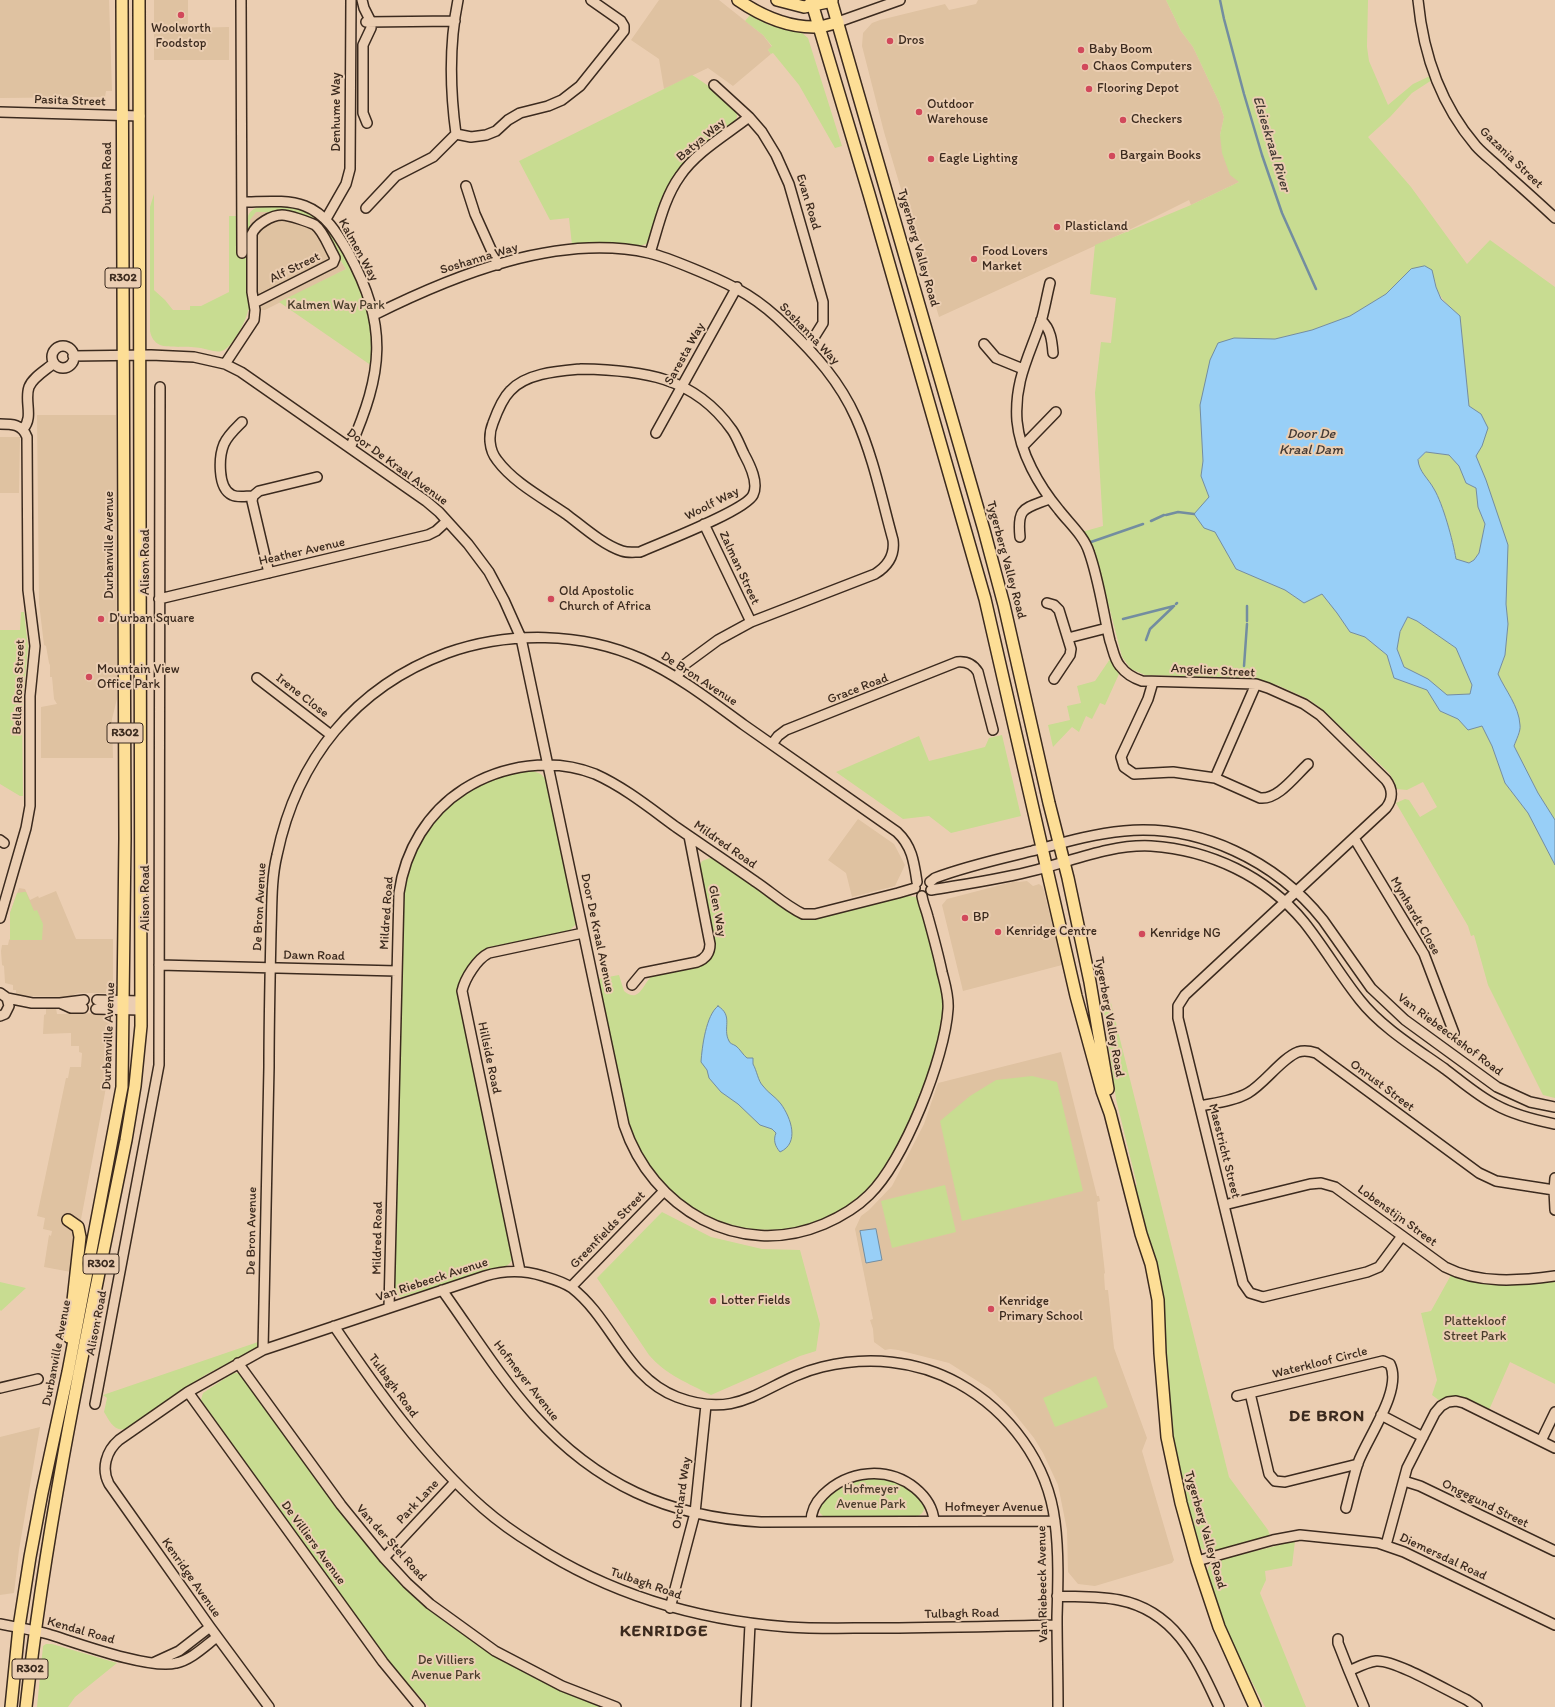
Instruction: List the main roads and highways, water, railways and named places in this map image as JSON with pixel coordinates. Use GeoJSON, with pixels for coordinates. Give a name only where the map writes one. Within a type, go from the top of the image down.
{"type":"FeatureCollection","features":[{"type":"Feature","properties":{"kind":"main road","name":"Durban Road"},"geometry":{"type":"LineString","coordinates":[[122,0],[121,115],[123,356]]}},
{"type":"Feature","properties":{"kind":"main road","name":"Durbanville Avenue"},"geometry":{"type":"LineString","coordinates":[[26,1707],[34,1631],[62,1466],[134,1094],[138,1058],[141,1006],[139,0]]}},
{"type":"Feature","properties":{"kind":"main road"},"geometry":{"type":"LineString","coordinates":[[738,0],[749,8],[782,22],[818,27],[838,22]]}},
{"type":"Feature","properties":{"kind":"main road"},"geometry":{"type":"LineString","coordinates":[[777,0],[797,6],[833,0]]}},
{"type":"Feature","properties":{"kind":"main road","name":"Tygerberg Valley Road"},"geometry":{"type":"LineString","coordinates":[[833,0],[1004,605],[1060,844],[1090,982],[1109,1090],[1110,1113]]}},
{"type":"Feature","properties":{"kind":"main road","name":"Tygerberg Valley Road"},"geometry":{"type":"LineString","coordinates":[[811,3],[869,194],[986,599],[1076,996],[1110,1113],[1141,1234],[1155,1332],[1160,1353],[1171,1456],[1197,1561],[1219,1627],[1253,1706]]}},
{"type":"Feature","properties":{"kind":"main road","name":"Durbanville Avenue"},"geometry":{"type":"LineString","coordinates":[[11,1707],[19,1627],[42,1493],[68,1372],[122,1087],[124,1005],[123,356]]}},
{"type":"Feature","properties":{"kind":"main road"},"geometry":{"type":"LineString","coordinates":[[68,1220],[78,1227],[80,1237],[68,1342],[68,1372]]}},
{"type":"Feature","properties":{"kind":"water","name":"Door De Kraal Dam"},"geometry":{"type":"Polygon","coordinates":[[[1425,266],[1432,270],[1436,287],[1441,299],[1460,316],[1469,406],[1481,414],[1488,428],[1482,446],[1476,456],[1486,480],[1508,545],[1506,604],[1508,624],[1505,655],[1498,674],[1517,711],[1519,718],[1520,730],[1514,746],[1538,793],[1555,820],[1555,865],[1528,813],[1505,783],[1492,746],[1482,726],[1468,730],[1458,719],[1440,711],[1427,690],[1394,678],[1387,655],[1365,637],[1350,632],[1322,594],[1304,603],[1285,590],[1236,569],[1215,532],[1204,528],[1194,514],[1209,497],[1201,476],[1203,461],[1200,405],[1210,360],[1218,343],[1234,338],[1275,339],[1312,330],[1350,316],[1386,294],[1411,269],[1425,266]],[[1426,452],[1418,460],[1420,468],[1434,489],[1441,504],[1456,559],[1469,563],[1474,560],[1479,553],[1485,524],[1478,507],[1476,488],[1466,483],[1459,466],[1449,455],[1426,452]],[[1408,617],[1400,632],[1397,649],[1404,667],[1428,679],[1447,695],[1470,694],[1472,685],[1456,648],[1417,621],[1408,617]]]}},
{"type":"Feature","properties":{"kind":"water"},"geometry":{"type":"Polygon","coordinates":[[[718,1006],[723,1010],[727,1018],[727,1036],[729,1042],[735,1045],[747,1058],[753,1058],[753,1064],[761,1084],[779,1102],[788,1116],[792,1130],[792,1137],[786,1148],[780,1152],[775,1143],[776,1133],[772,1129],[760,1125],[738,1104],[721,1092],[709,1078],[707,1070],[701,1062],[704,1040],[710,1016],[718,1006]]]}},
{"type":"Feature","properties":{"kind":"water"},"geometry":{"type":"Polygon","coordinates":[[[876,1229],[882,1260],[866,1263],[860,1231],[876,1229]]]}},
{"type":"Feature","properties":{"kind":"waterway","name":"Elsieskraal River"},"geometry":{"type":"LineString","coordinates":[[1220,0],[1244,94],[1262,155],[1282,213],[1316,289]]}},
{"type":"Feature","properties":{"kind":"waterway"},"geometry":{"type":"LineString","coordinates":[[1166,515],[1178,512],[1194,514]]}},
{"type":"Feature","properties":{"kind":"waterway"},"geometry":{"type":"LineString","coordinates":[[1151,521],[1164,515]]}},
{"type":"Feature","properties":{"kind":"waterway"},"geometry":{"type":"LineString","coordinates":[[1091,542],[1143,524]]}},
{"type":"Feature","properties":{"kind":"waterway"},"geometry":{"type":"LineString","coordinates":[[1123,619],[1174,606]]}},
{"type":"Feature","properties":{"kind":"waterway"},"geometry":{"type":"LineString","coordinates":[[1247,606],[1247,621]]}},
{"type":"Feature","properties":{"kind":"waterway"},"geometry":{"type":"LineString","coordinates":[[1146,640],[1150,629],[1173,607]]}},
{"type":"Feature","properties":{"kind":"waterway"},"geometry":{"type":"LineString","coordinates":[[1244,666],[1247,624]]}},
{"type":"Feature","properties":{"kind":"place","name":"Woolworth Foodstop"},"geometry":{"type":"Point","coordinates":[181,15]}},
{"type":"Feature","properties":{"kind":"place","name":"Dros"},"geometry":{"type":"Point","coordinates":[890,41]}},
{"type":"Feature","properties":{"kind":"place","name":"Baby Boom"},"geometry":{"type":"Point","coordinates":[1081,50]}},
{"type":"Feature","properties":{"kind":"place","name":"Chaos Computers"},"geometry":{"type":"Point","coordinates":[1085,67]}},
{"type":"Feature","properties":{"kind":"place","name":"Flooring Depot"},"geometry":{"type":"Point","coordinates":[1089,89]}},
{"type":"Feature","properties":{"kind":"place","name":"Outdoor Warehouse"},"geometry":{"type":"Point","coordinates":[919,112]}},
{"type":"Feature","properties":{"kind":"place","name":"Checkers"},"geometry":{"type":"Point","coordinates":[1123,120]}},
{"type":"Feature","properties":{"kind":"place","name":"Bargain Books"},"geometry":{"type":"Point","coordinates":[1112,156]}},
{"type":"Feature","properties":{"kind":"place","name":"Eagle Lighting"},"geometry":{"type":"Point","coordinates":[931,159]}},
{"type":"Feature","properties":{"kind":"place","name":"Plasticland"},"geometry":{"type":"Point","coordinates":[1057,227]}},
{"type":"Feature","properties":{"kind":"place","name":"Food Lovers Market"},"geometry":{"type":"Point","coordinates":[974,259]}},
{"type":"Feature","properties":{"kind":"place","name":"Old Apostolic Church of Africa"},"geometry":{"type":"Point","coordinates":[551,599]}},
{"type":"Feature","properties":{"kind":"place","name":"D'urban Square"},"geometry":{"type":"Point","coordinates":[101,619]}},
{"type":"Feature","properties":{"kind":"place","name":"Mountain View Office Park"},"geometry":{"type":"Point","coordinates":[89,677]}},
{"type":"Feature","properties":{"kind":"place","name":"BP"},"geometry":{"type":"Point","coordinates":[965,918]}},
{"type":"Feature","properties":{"kind":"place","name":"Kenridge Centre"},"geometry":{"type":"Point","coordinates":[998,932]}},
{"type":"Feature","properties":{"kind":"place","name":"Kenridge NG"},"geometry":{"type":"Point","coordinates":[1142,934]}},
{"type":"Feature","properties":{"kind":"place","name":"Lotter Fields"},"geometry":{"type":"Point","coordinates":[713,1301]}},
{"type":"Feature","properties":{"kind":"place","name":"Kenridge Primary School"},"geometry":{"type":"Point","coordinates":[991,1309]}},
{"type":"Feature","properties":{"kind":"district","name":"DE BRON"},"geometry":{"type":"Point","coordinates":[1327,1417]}},
{"type":"Feature","properties":{"kind":"district","name":"KENRIDGE"},"geometry":{"type":"Point","coordinates":[664,1632]}},
{"type":"Feature","properties":{"kind":"park label","name":"Kalmen Way Park"},"geometry":{"type":"Point","coordinates":[336,306]}},
{"type":"Feature","properties":{"kind":"park label","name":"Plattekloof Street Park"},"geometry":{"type":"Point","coordinates":[1475,1330]}},
{"type":"Feature","properties":{"kind":"park label","name":"Hofmeyer Avenue Park"},"geometry":{"type":"Point","coordinates":[871,1498]}},
{"type":"Feature","properties":{"kind":"park label","name":"De Villiers Avenue Park"},"geometry":{"type":"Point","coordinates":[446,1668]}}]}
